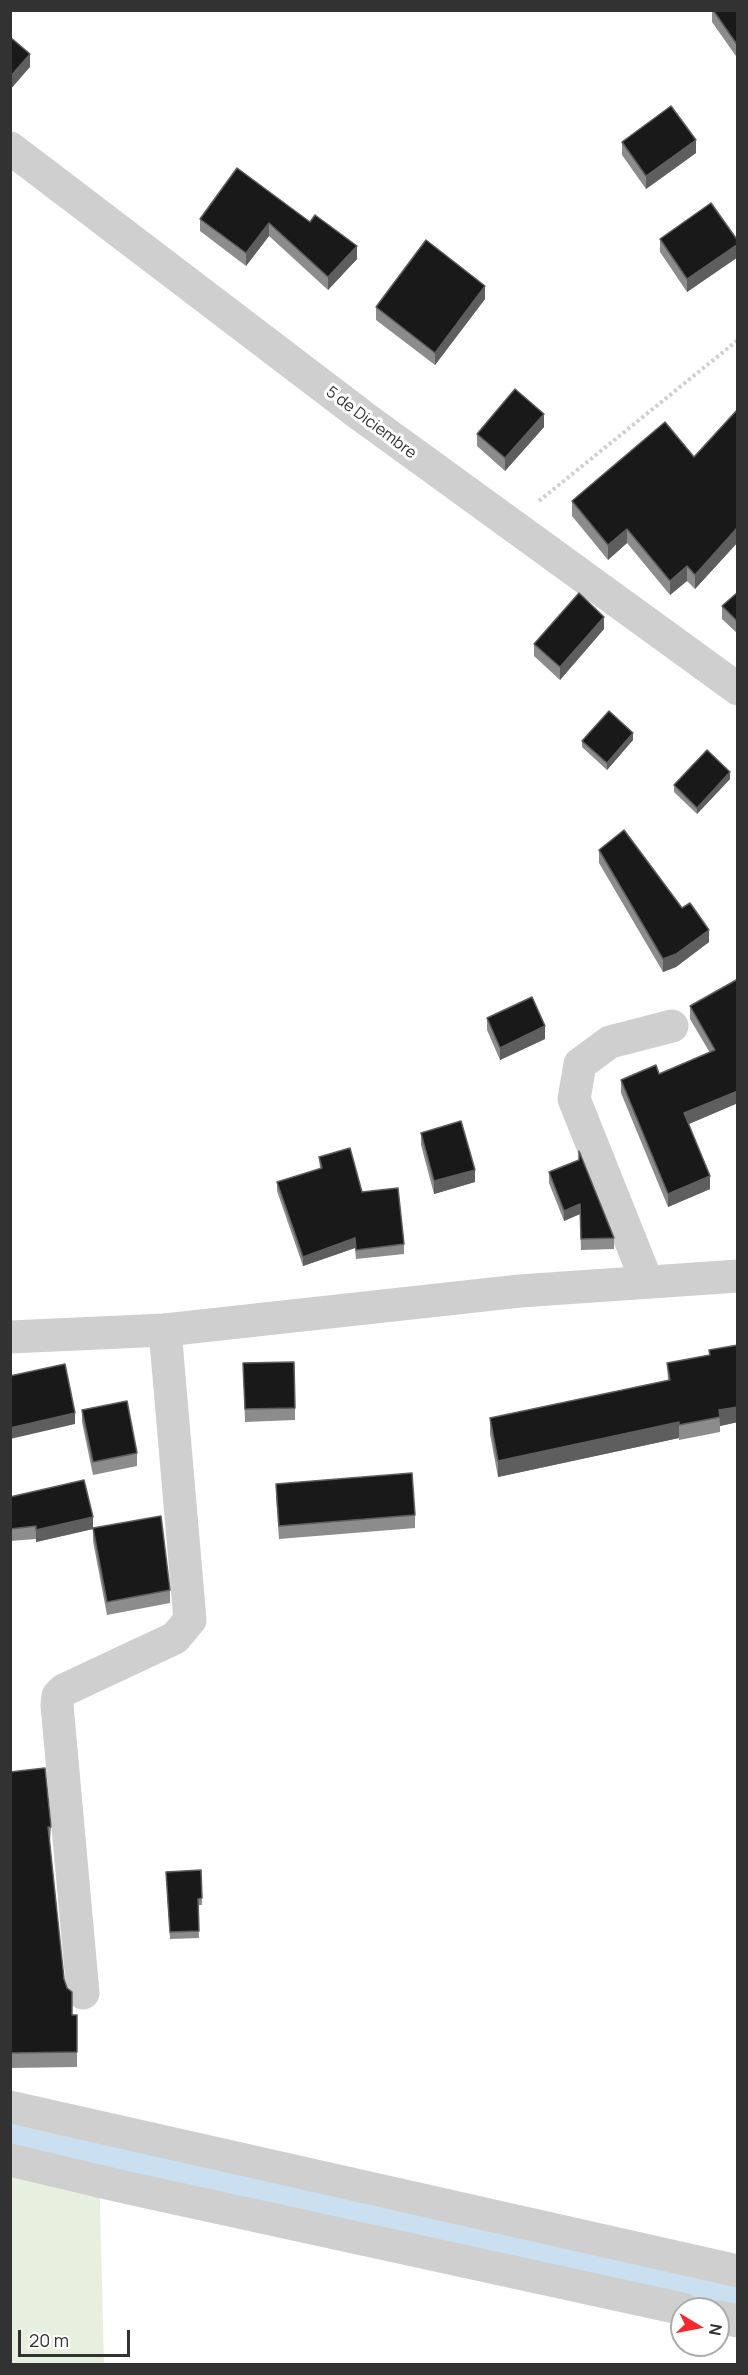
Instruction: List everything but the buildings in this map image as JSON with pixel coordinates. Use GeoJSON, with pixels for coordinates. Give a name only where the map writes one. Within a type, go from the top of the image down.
{"type":"FeatureCollection","features":[{"type":"Feature","properties":{"kind":"street","name":"5 de Diciembre"},"geometry":{"type":"LineString","coordinates":[[10,148],[362,416],[738,689]]}},
{"type":"Feature","properties":{"kind":"street"},"geometry":{"type":"LineString","coordinates":[[647,1282],[574,1099],[580,1064],[610,1042],[672,1026]]}},
{"type":"Feature","properties":{"kind":"street"},"geometry":{"type":"LineString","coordinates":[[10,1337],[165,1330],[520,1291],[738,1276]]}},
{"type":"Feature","properties":{"kind":"street"},"geometry":{"type":"LineString","coordinates":[[83,1994],[58,1696],[64,1690],[175,1638],[190,1620],[165,1330]]}},
{"type":"Feature","properties":{"kind":"street"},"geometry":{"type":"LineString","coordinates":[[10,2107],[738,2271]]}},
{"type":"Feature","properties":{"kind":"street"},"geometry":{"type":"LineString","coordinates":[[10,2160],[670,2306]]}},
{"type":"Feature","properties":{"kind":"path"},"geometry":{"type":"LineString","coordinates":[[510,524],[738,340]]}},
{"type":"Feature","properties":{"kind":"green space"},"geometry":{"type":"Polygon","coordinates":[[[10,2108],[98,2126],[104,2364],[11,2364],[10,2108]]]}},
{"type":"Feature","properties":{"kind":"waterway"},"geometry":{"type":"LineString","coordinates":[[10,2144],[738,2300]]}}]}
